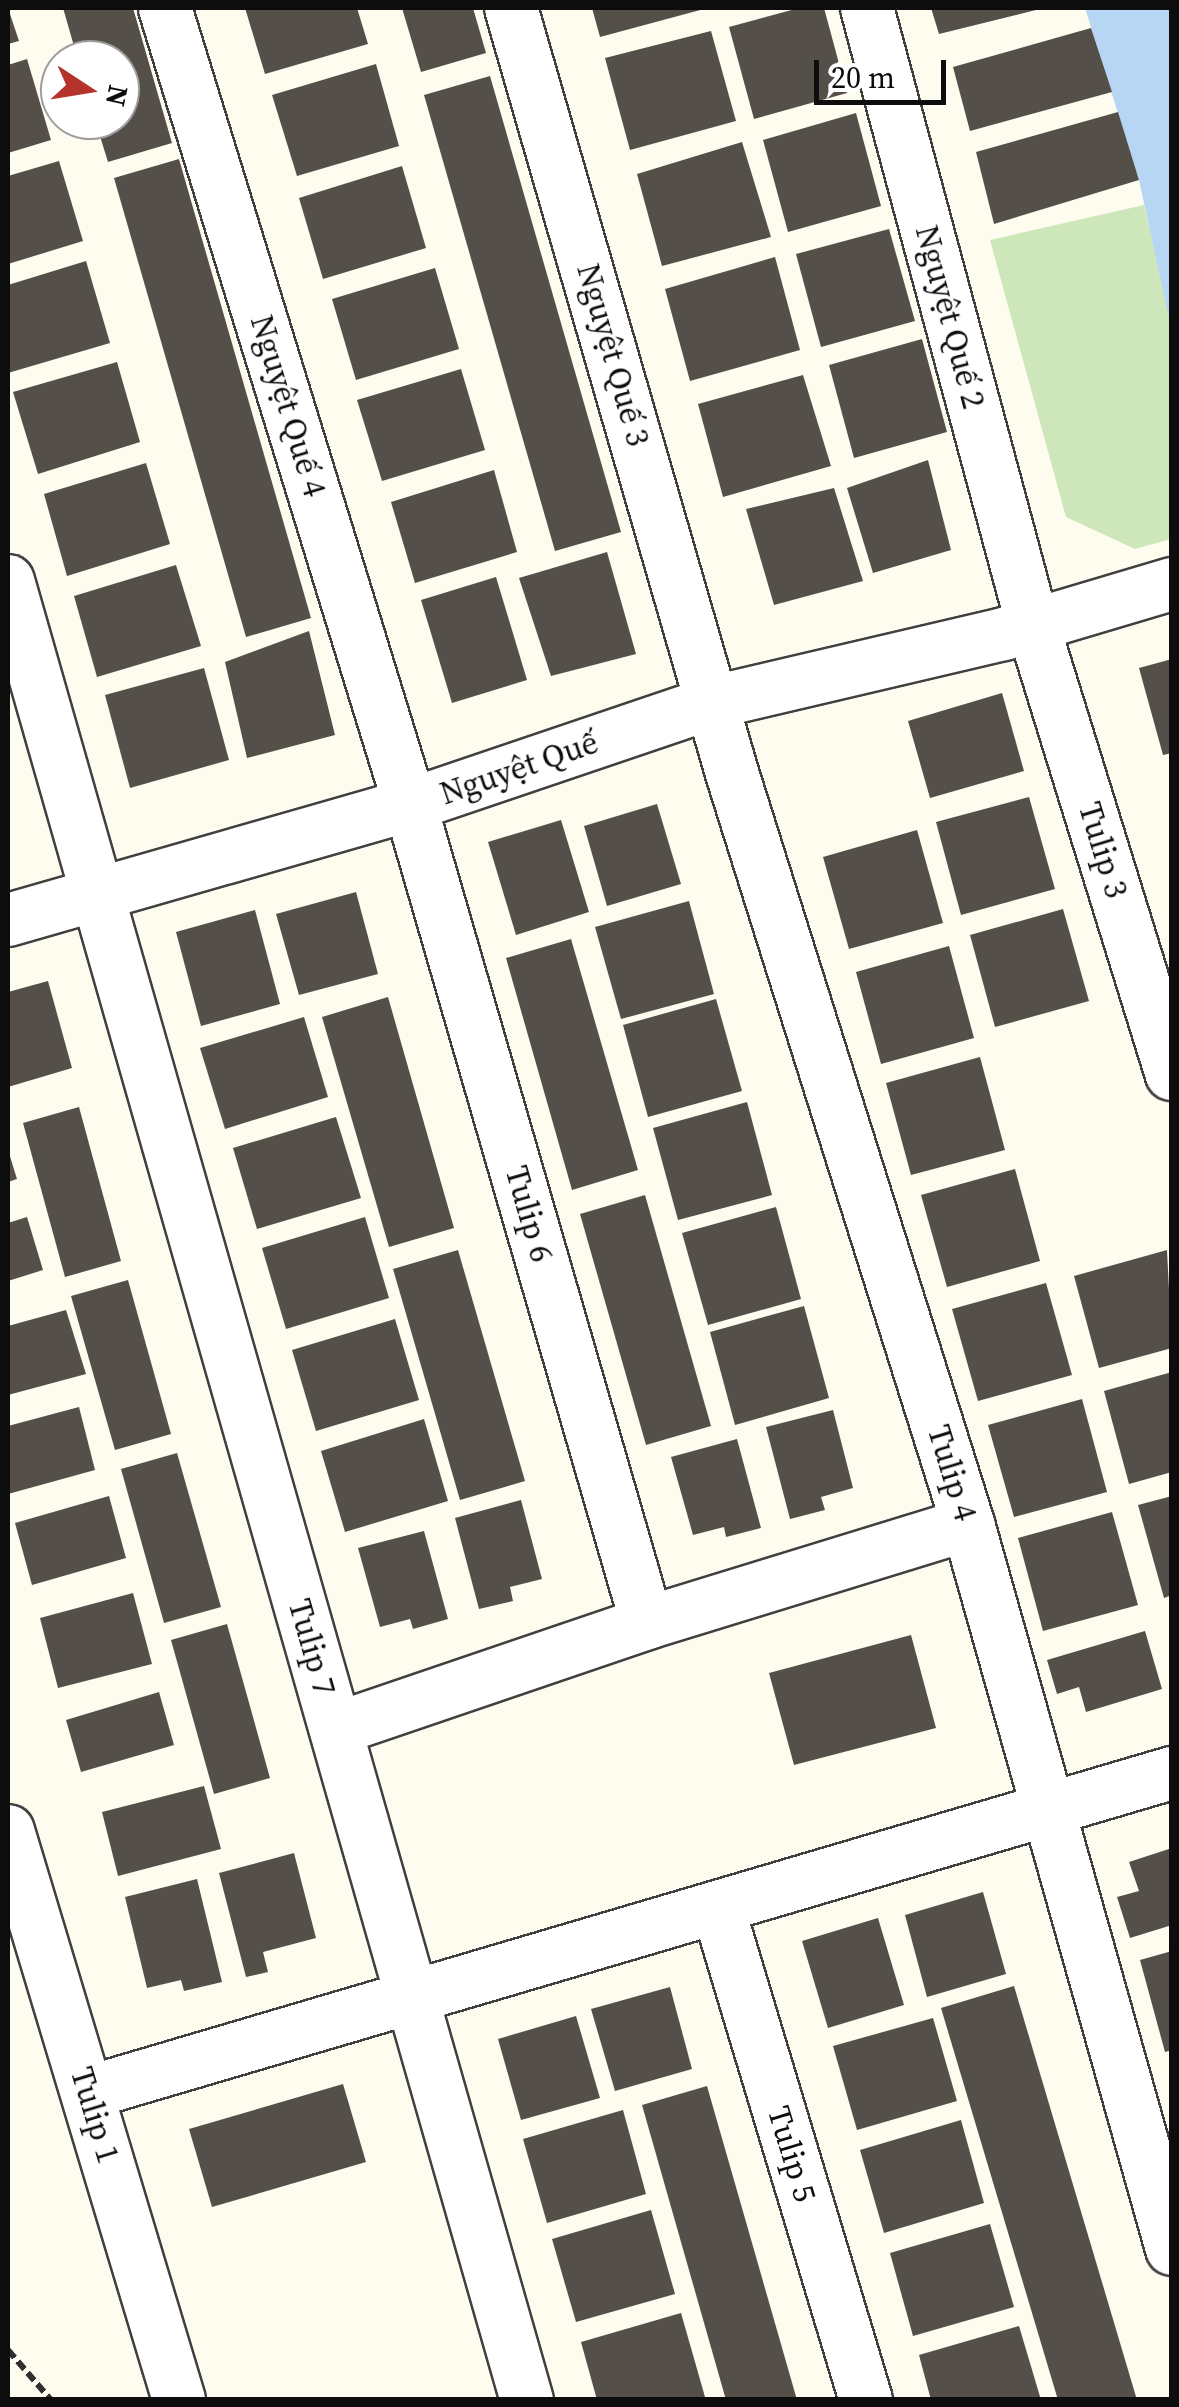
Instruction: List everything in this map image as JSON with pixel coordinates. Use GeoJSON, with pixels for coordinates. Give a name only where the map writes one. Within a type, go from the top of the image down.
{"type":"FeatureCollection","features":[{"type":"Feature","properties":{"kind":"street","name":"Nguyệt Quế 4"},"geometry":{"type":"LineString","coordinates":[[165,8],[410,805]]}},
{"type":"Feature","properties":{"kind":"street","name":"Nguyệt Quế 3"},"geometry":{"type":"LineString","coordinates":[[510,8],[714,702]]}},
{"type":"Feature","properties":{"kind":"street","name":"Nguyệt Quế 2"},"geometry":{"type":"LineString","coordinates":[[867,8],[1033,626]]}},
{"type":"Feature","properties":{"kind":"street","name":"Tulip 7"},"geometry":{"type":"LineString","coordinates":[[8,580],[527,2400]]}},
{"type":"Feature","properties":{"kind":"street","name":"Nguyệt Quế"},"geometry":{"type":"LineString","coordinates":[[8,920],[410,805],[714,702],[1033,626],[1172,584]]}},
{"type":"Feature","properties":{"kind":"street","name":"Tulip 3"},"geometry":{"type":"LineString","coordinates":[[1033,626],[1172,1074]]}},
{"type":"Feature","properties":{"kind":"street","name":"Tulip 4"},"geometry":{"type":"LineString","coordinates":[[714,702],[968,1524],[1172,2250]]}},
{"type":"Feature","properties":{"kind":"street","name":"Tulip 6"},"geometry":{"type":"LineString","coordinates":[[410,805],[647,1623]]}},
{"type":"Feature","properties":{"kind":"street"},"geometry":{"type":"LineString","coordinates":[[336,1729],[647,1623],[968,1524]]}},
{"type":"Feature","properties":{"kind":"street"},"geometry":{"type":"LineString","coordinates":[[90,2092],[1172,1773]]}},
{"type":"Feature","properties":{"kind":"street","name":"Tulip 1"},"geometry":{"type":"LineString","coordinates":[[8,1831],[90,2092],[179,2400]]}},
{"type":"Feature","properties":{"kind":"street","name":"Tulip 5"},"geometry":{"type":"LineString","coordinates":[[718,1908],[866,2400]]}},
{"type":"Feature","properties":{"kind":"path"},"geometry":{"type":"LineString","coordinates":[[8,2350],[50,2400]]}},
{"type":"Feature","properties":{"kind":"green space"},"geometry":{"type":"Polygon","coordinates":[[[1144,205],[1171,322],[1171,539],[1135,549],[1066,517],[990,240],[1144,205]]]}},
{"type":"Feature","properties":{"kind":"water"},"geometry":{"type":"Polygon","coordinates":[[[1085,8],[1171,8],[1171,328],[1139,180],[1085,8]]]}},
{"type":"Feature","properties":{"kind":"building"},"geometry":{"type":"Polygon","coordinates":[[[8,8],[19,41],[8,44],[8,8]]]}},
{"type":"Feature","properties":{"kind":"building"},"geometry":{"type":"Polygon","coordinates":[[[63,8],[133,8],[172,143],[108,162],[101,140],[140,140],[140,40],[72,40],[63,8]]]}},
{"type":"Feature","properties":{"kind":"building"},"geometry":{"type":"Polygon","coordinates":[[[245,8],[357,8],[368,44],[265,74],[245,8]]]}},
{"type":"Feature","properties":{"kind":"building"},"geometry":{"type":"Polygon","coordinates":[[[402,8],[473,8],[486,53],[421,72],[402,8]]]}},
{"type":"Feature","properties":{"kind":"building"},"geometry":{"type":"Polygon","coordinates":[[[592,8],[704,8],[704,9],[600,37],[592,8]]]}},
{"type":"Feature","properties":{"kind":"building"},"geometry":{"type":"Polygon","coordinates":[[[799,8],[824,8],[847,93],[754,119],[729,27],[799,8]]]}},
{"type":"Feature","properties":{"kind":"building"},"geometry":{"type":"Polygon","coordinates":[[[931,8],[1040,8],[1040,9],[939,34],[931,8]]]}},
{"type":"Feature","properties":{"kind":"building"},"geometry":{"type":"Polygon","coordinates":[[[1091,28],[1112,92],[970,131],[953,67],[1091,28]]]}},
{"type":"Feature","properties":{"kind":"building"},"geometry":{"type":"Polygon","coordinates":[[[711,31],[736,121],[630,150],[605,58],[711,31]]]}},
{"type":"Feature","properties":{"kind":"building"},"geometry":{"type":"Polygon","coordinates":[[[27,59],[40,103],[40,140],[51,140],[8,153],[8,65],[27,59]]]}},
{"type":"Feature","properties":{"kind":"building"},"geometry":{"type":"Polygon","coordinates":[[[376,64],[399,146],[297,176],[272,95],[376,64]]]}},
{"type":"Feature","properties":{"kind":"building"},"geometry":{"type":"Polygon","coordinates":[[[490,76],[621,532],[555,551],[424,95],[490,76]]]}},
{"type":"Feature","properties":{"kind":"building"},"geometry":{"type":"Polygon","coordinates":[[[1118,112],[1139,180],[994,224],[976,152],[1118,112]]]}},
{"type":"Feature","properties":{"kind":"building"},"geometry":{"type":"Polygon","coordinates":[[[856,113],[881,206],[788,232],[763,140],[856,113]]]}},
{"type":"Feature","properties":{"kind":"building"},"geometry":{"type":"Polygon","coordinates":[[[742,142],[771,237],[662,266],[637,174],[742,142]]]}},
{"type":"Feature","properties":{"kind":"building"},"geometry":{"type":"Polygon","coordinates":[[[179,159],[311,618],[246,637],[114,178],[179,159]]]}},
{"type":"Feature","properties":{"kind":"building"},"geometry":{"type":"Polygon","coordinates":[[[59,161],[83,241],[8,264],[8,176],[59,161]]]}},
{"type":"Feature","properties":{"kind":"building"},"geometry":{"type":"Polygon","coordinates":[[[402,166],[426,248],[323,279],[299,198],[402,166]]]}},
{"type":"Feature","properties":{"kind":"building"},"geometry":{"type":"Polygon","coordinates":[[[889,229],[915,321],[821,347],[796,254],[889,229]]]}},
{"type":"Feature","properties":{"kind":"building"},"geometry":{"type":"Polygon","coordinates":[[[775,257],[800,350],[690,381],[665,289],[775,257]]]}},
{"type":"Feature","properties":{"kind":"building"},"geometry":{"type":"Polygon","coordinates":[[[86,261],[110,343],[8,373],[8,285],[86,261]]]}},
{"type":"Feature","properties":{"kind":"building"},"geometry":{"type":"Polygon","coordinates":[[[435,268],[459,349],[356,380],[332,299],[435,268]]]}},
{"type":"Feature","properties":{"kind":"building"},"geometry":{"type":"Polygon","coordinates":[[[922,339],[947,432],[854,458],[829,365],[922,339]]]}},
{"type":"Feature","properties":{"kind":"building"},"geometry":{"type":"Polygon","coordinates":[[[117,362],[140,442],[38,474],[13,392],[117,362]]]}},
{"type":"Feature","properties":{"kind":"building"},"geometry":{"type":"Polygon","coordinates":[[[461,369],[485,450],[382,481],[357,400],[461,369]]]}},
{"type":"Feature","properties":{"kind":"building"},"geometry":{"type":"Polygon","coordinates":[[[803,375],[831,466],[723,497],[698,404],[803,375]]]}},
{"type":"Feature","properties":{"kind":"building"},"geometry":{"type":"Polygon","coordinates":[[[928,460],[951,550],[873,573],[847,488],[928,460]]]}},
{"type":"Feature","properties":{"kind":"building"},"geometry":{"type":"Polygon","coordinates":[[[146,463],[170,544],[67,576],[44,494],[146,463]]]}},
{"type":"Feature","properties":{"kind":"building"},"geometry":{"type":"Polygon","coordinates":[[[494,470],[517,552],[415,583],[391,502],[494,470]]]}},
{"type":"Feature","properties":{"kind":"building"},"geometry":{"type":"Polygon","coordinates":[[[834,488],[863,581],[774,605],[746,509],[834,488]]]}},
{"type":"Feature","properties":{"kind":"building"},"geometry":{"type":"Polygon","coordinates":[[[607,552],[636,654],[551,676],[519,578],[607,552]]]}},
{"type":"Feature","properties":{"kind":"building"},"geometry":{"type":"Polygon","coordinates":[[[176,565],[201,646],[97,677],[74,596],[176,565]]]}},
{"type":"Feature","properties":{"kind":"building"},"geometry":{"type":"Polygon","coordinates":[[[496,577],[527,680],[452,703],[421,600],[496,577]]]}},
{"type":"Feature","properties":{"kind":"building"},"geometry":{"type":"Polygon","coordinates":[[[309,631],[335,735],[247,758],[225,662],[309,631]]]}},
{"type":"Feature","properties":{"kind":"building"},"geometry":{"type":"Polygon","coordinates":[[[1172,659],[1172,753],[1163,755],[1139,668],[1172,659]]]}},
{"type":"Feature","properties":{"kind":"building"},"geometry":{"type":"Polygon","coordinates":[[[204,668],[229,760],[130,788],[105,695],[204,668]]]}},
{"type":"Feature","properties":{"kind":"building"},"geometry":{"type":"Polygon","coordinates":[[[1002,693],[1024,771],[930,798],[908,721],[1002,693]]]}},
{"type":"Feature","properties":{"kind":"building"},"geometry":{"type":"Polygon","coordinates":[[[1029,797],[1055,889],[961,915],[936,822],[1029,797]]]}},
{"type":"Feature","properties":{"kind":"building"},"geometry":{"type":"Polygon","coordinates":[[[657,804],[681,884],[607,906],[584,826],[657,804]]]}},
{"type":"Feature","properties":{"kind":"building"},"geometry":{"type":"Polygon","coordinates":[[[561,820],[589,912],[516,935],[488,842],[561,820]]]}},
{"type":"Feature","properties":{"kind":"building"},"geometry":{"type":"Polygon","coordinates":[[[917,830],[943,923],[849,949],[823,857],[917,830]]]}},
{"type":"Feature","properties":{"kind":"building"},"geometry":{"type":"Polygon","coordinates":[[[356,892],[378,974],[299,995],[276,914],[356,892]]]}},
{"type":"Feature","properties":{"kind":"building"},"geometry":{"type":"Polygon","coordinates":[[[689,901],[714,994],[621,1019],[595,927],[689,901]]]}},
{"type":"Feature","properties":{"kind":"building"},"geometry":{"type":"Polygon","coordinates":[[[1063,909],[1089,1001],[995,1027],[970,935],[1063,909]]]}},
{"type":"Feature","properties":{"kind":"building"},"geometry":{"type":"Polygon","coordinates":[[[255,910],[280,1004],[201,1026],[176,932],[255,910]]]}},
{"type":"Feature","properties":{"kind":"building"},"geometry":{"type":"Polygon","coordinates":[[[571,939],[638,1170],[572,1190],[506,958],[571,939]]]}},
{"type":"Feature","properties":{"kind":"building"},"geometry":{"type":"Polygon","coordinates":[[[949,946],[974,1038],[881,1064],[856,972],[949,946]]]}},
{"type":"Feature","properties":{"kind":"building"},"geometry":{"type":"Polygon","coordinates":[[[48,981],[72,1068],[8,1087],[8,992],[48,981]]]}},
{"type":"Feature","properties":{"kind":"building"},"geometry":{"type":"Polygon","coordinates":[[[388,997],[454,1228],[389,1247],[322,1017],[388,997]]]}},
{"type":"Feature","properties":{"kind":"building"},"geometry":{"type":"Polygon","coordinates":[[[716,999],[742,1091],[648,1117],[623,1025],[716,999]]]}},
{"type":"Feature","properties":{"kind":"building"},"geometry":{"type":"Polygon","coordinates":[[[304,1017],[328,1097],[225,1129],[200,1048],[304,1017]]]}},
{"type":"Feature","properties":{"kind":"building"},"geometry":{"type":"Polygon","coordinates":[[[980,1057],[1005,1150],[911,1175],[886,1083],[980,1057]]]}},
{"type":"Feature","properties":{"kind":"building"},"geometry":{"type":"Polygon","coordinates":[[[747,1102],[772,1195],[678,1220],[653,1128],[747,1102]]]}},
{"type":"Feature","properties":{"kind":"building"},"geometry":{"type":"Polygon","coordinates":[[[79,1107],[121,1261],[65,1277],[23,1123],[79,1107]]]}},
{"type":"Feature","properties":{"kind":"building"},"geometry":{"type":"Polygon","coordinates":[[[336,1117],[361,1198],[257,1229],[233,1148],[336,1117]]]}},
{"type":"Feature","properties":{"kind":"building"},"geometry":{"type":"Polygon","coordinates":[[[8,1150],[17,1179],[8,1182],[8,1150]]]}},
{"type":"Feature","properties":{"kind":"building"},"geometry":{"type":"Polygon","coordinates":[[[1015,1169],[1040,1261],[947,1287],[921,1195],[1015,1169]]]}},
{"type":"Feature","properties":{"kind":"building"},"geometry":{"type":"Polygon","coordinates":[[[645,1195],[711,1426],[646,1445],[580,1214],[645,1195]]]}},
{"type":"Feature","properties":{"kind":"building"},"geometry":{"type":"Polygon","coordinates":[[[776,1207],[801,1299],[708,1325],[682,1233],[776,1207]]]}},
{"type":"Feature","properties":{"kind":"building"},"geometry":{"type":"Polygon","coordinates":[[[27,1217],[43,1270],[8,1281],[8,1223],[27,1217]]]}},
{"type":"Feature","properties":{"kind":"building"},"geometry":{"type":"Polygon","coordinates":[[[365,1217],[389,1298],[286,1329],[262,1248],[365,1217]]]}},
{"type":"Feature","properties":{"kind":"building"},"geometry":{"type":"Polygon","coordinates":[[[458,1250],[525,1481],[460,1500],[393,1269],[458,1250]]]}},
{"type":"Feature","properties":{"kind":"building"},"geometry":{"type":"Polygon","coordinates":[[[1167,1250],[1172,1348],[1099,1368],[1074,1276],[1167,1250]]]}},
{"type":"Feature","properties":{"kind":"building"},"geometry":{"type":"Polygon","coordinates":[[[128,1280],[171,1434],[115,1450],[71,1296],[128,1280]]]}},
{"type":"Feature","properties":{"kind":"building"},"geometry":{"type":"Polygon","coordinates":[[[1046,1283],[1072,1375],[978,1401],[952,1309],[1046,1283]]]}},
{"type":"Feature","properties":{"kind":"building"},"geometry":{"type":"Polygon","coordinates":[[[804,1306],[829,1398],[735,1425],[710,1332],[804,1306]]]}},
{"type":"Feature","properties":{"kind":"building"},"geometry":{"type":"Polygon","coordinates":[[[66,1310],[86,1374],[8,1395],[8,1326],[66,1310]]]}},
{"type":"Feature","properties":{"kind":"building"},"geometry":{"type":"Polygon","coordinates":[[[395,1319],[419,1400],[316,1431],[292,1350],[395,1319]]]}},
{"type":"Feature","properties":{"kind":"building"},"geometry":{"type":"Polygon","coordinates":[[[1172,1372],[1172,1472],[1129,1484],[1104,1391],[1172,1372]]]}},
{"type":"Feature","properties":{"kind":"building"},"geometry":{"type":"Polygon","coordinates":[[[1082,1399],[1107,1492],[1014,1517],[988,1425],[1082,1399]]]}},
{"type":"Feature","properties":{"kind":"building"},"geometry":{"type":"Polygon","coordinates":[[[79,1407],[95,1470],[8,1494],[8,1426],[79,1407]]]}},
{"type":"Feature","properties":{"kind":"building"},"geometry":{"type":"Polygon","coordinates":[[[833,1410],[853,1488],[821,1497],[825,1510],[790,1519],[766,1427],[833,1410]]]}},
{"type":"Feature","properties":{"kind":"building"},"geometry":{"type":"Polygon","coordinates":[[[424,1419],[448,1501],[345,1532],[321,1451],[424,1419]]]}},
{"type":"Feature","properties":{"kind":"building"},"geometry":{"type":"Polygon","coordinates":[[[737,1439],[761,1528],[726,1537],[724,1527],[693,1535],[671,1457],[737,1439]]]}},
{"type":"Feature","properties":{"kind":"building"},"geometry":{"type":"Polygon","coordinates":[[[177,1453],[221,1607],[164,1623],[121,1469],[177,1453]]]}},
{"type":"Feature","properties":{"kind":"building"},"geometry":{"type":"Polygon","coordinates":[[[109,1496],[126,1558],[32,1585],[15,1523],[109,1496]]]}},
{"type":"Feature","properties":{"kind":"building"},"geometry":{"type":"Polygon","coordinates":[[[1172,1496],[1172,1595],[1164,1598],[1138,1505],[1172,1496]]]}},
{"type":"Feature","properties":{"kind":"building"},"geometry":{"type":"Polygon","coordinates":[[[521,1500],[542,1579],[510,1587],[513,1601],[479,1609],[455,1518],[521,1500]]]}},
{"type":"Feature","properties":{"kind":"building"},"geometry":{"type":"Polygon","coordinates":[[[1112,1512],[1138,1605],[1043,1631],[1018,1538],[1112,1512]]]}},
{"type":"Feature","properties":{"kind":"building"},"geometry":{"type":"Polygon","coordinates":[[[424,1531],[448,1619],[413,1629],[410,1619],[380,1627],[358,1548],[424,1531]]]}},
{"type":"Feature","properties":{"kind":"building"},"geometry":{"type":"Polygon","coordinates":[[[133,1593],[152,1664],[58,1688],[40,1618],[133,1593]]]}},
{"type":"Feature","properties":{"kind":"building"},"geometry":{"type":"Polygon","coordinates":[[[227,1624],[270,1778],[214,1794],[171,1640],[227,1624]]]}},
{"type":"Feature","properties":{"kind":"building"},"geometry":{"type":"Polygon","coordinates":[[[1145,1631],[1162,1689],[1086,1712],[1079,1687],[1057,1694],[1047,1660],[1145,1631]]]}},
{"type":"Feature","properties":{"kind":"building"},"geometry":{"type":"Polygon","coordinates":[[[911,1635],[936,1728],[794,1765],[769,1673],[911,1635]]]}},
{"type":"Feature","properties":{"kind":"building"},"geometry":{"type":"Polygon","coordinates":[[[159,1692],[174,1745],[81,1772],[66,1720],[159,1692]]]}},
{"type":"Feature","properties":{"kind":"building"},"geometry":{"type":"Polygon","coordinates":[[[204,1786],[221,1849],[118,1876],[102,1812],[204,1786]]]}},
{"type":"Feature","properties":{"kind":"building"},"geometry":{"type":"Polygon","coordinates":[[[1172,1848],[1172,1925],[1130,1938],[1117,1897],[1139,1891],[1129,1862],[1172,1848]]]}},
{"type":"Feature","properties":{"kind":"building"},"geometry":{"type":"Polygon","coordinates":[[[294,1853],[316,1938],[263,1952],[268,1972],[246,1977],[219,1873],[294,1853]]]}},
{"type":"Feature","properties":{"kind":"building"},"geometry":{"type":"Polygon","coordinates":[[[197,1879],[222,1982],[184,1991],[181,1980],[147,1988],[125,1897],[197,1879]]]}},
{"type":"Feature","properties":{"kind":"building"},"geometry":{"type":"Polygon","coordinates":[[[983,1892],[1006,1974],[927,1997],[905,1915],[983,1892]]]}},
{"type":"Feature","properties":{"kind":"building"},"geometry":{"type":"Polygon","coordinates":[[[878,1918],[904,2005],[828,2028],[802,1941],[878,1918]]]}},
{"type":"Feature","properties":{"kind":"building"},"geometry":{"type":"Polygon","coordinates":[[[1172,1951],[1172,2050],[1165,2052],[1140,1960],[1172,1951]]]}},
{"type":"Feature","properties":{"kind":"building"},"geometry":{"type":"Polygon","coordinates":[[[1014,1986],[1137,2400],[1058,2400],[941,2008],[1014,1986]]]}},
{"type":"Feature","properties":{"kind":"building"},"geometry":{"type":"Polygon","coordinates":[[[670,1987],[692,2069],[615,2091],[591,2009],[670,1987]]]}},
{"type":"Feature","properties":{"kind":"building"},"geometry":{"type":"Polygon","coordinates":[[[576,2016],[600,2098],[521,2120],[498,2039],[576,2016]]]}},
{"type":"Feature","properties":{"kind":"building"},"geometry":{"type":"Polygon","coordinates":[[[933,2018],[957,2101],[857,2130],[833,2046],[933,2018]]]}},
{"type":"Feature","properties":{"kind":"building"},"geometry":{"type":"Polygon","coordinates":[[[343,2084],[366,2162],[212,2207],[189,2129],[343,2084]]]}},
{"type":"Feature","properties":{"kind":"building"},"geometry":{"type":"Polygon","coordinates":[[[707,2086],[797,2400],[726,2400],[642,2105],[707,2086]]]}},
{"type":"Feature","properties":{"kind":"building"},"geometry":{"type":"Polygon","coordinates":[[[623,2110],[646,2194],[547,2223],[523,2139],[623,2110]]]}},
{"type":"Feature","properties":{"kind":"building"},"geometry":{"type":"Polygon","coordinates":[[[961,2120],[984,2203],[884,2233],[860,2150],[961,2120]]]}},
{"type":"Feature","properties":{"kind":"building"},"geometry":{"type":"Polygon","coordinates":[[[651,2210],[675,2294],[576,2322],[552,2239],[651,2210]]]}},
{"type":"Feature","properties":{"kind":"building"},"geometry":{"type":"Polygon","coordinates":[[[990,2224],[1014,2307],[913,2336],[890,2253],[990,2224]]]}},
{"type":"Feature","properties":{"kind":"building"},"geometry":{"type":"Polygon","coordinates":[[[681,2313],[705,2397],[597,2400],[581,2342],[681,2313]]]}},
{"type":"Feature","properties":{"kind":"building"},"geometry":{"type":"Polygon","coordinates":[[[1019,2326],[1041,2400],[931,2400],[919,2355],[1019,2326]]]}}]}
